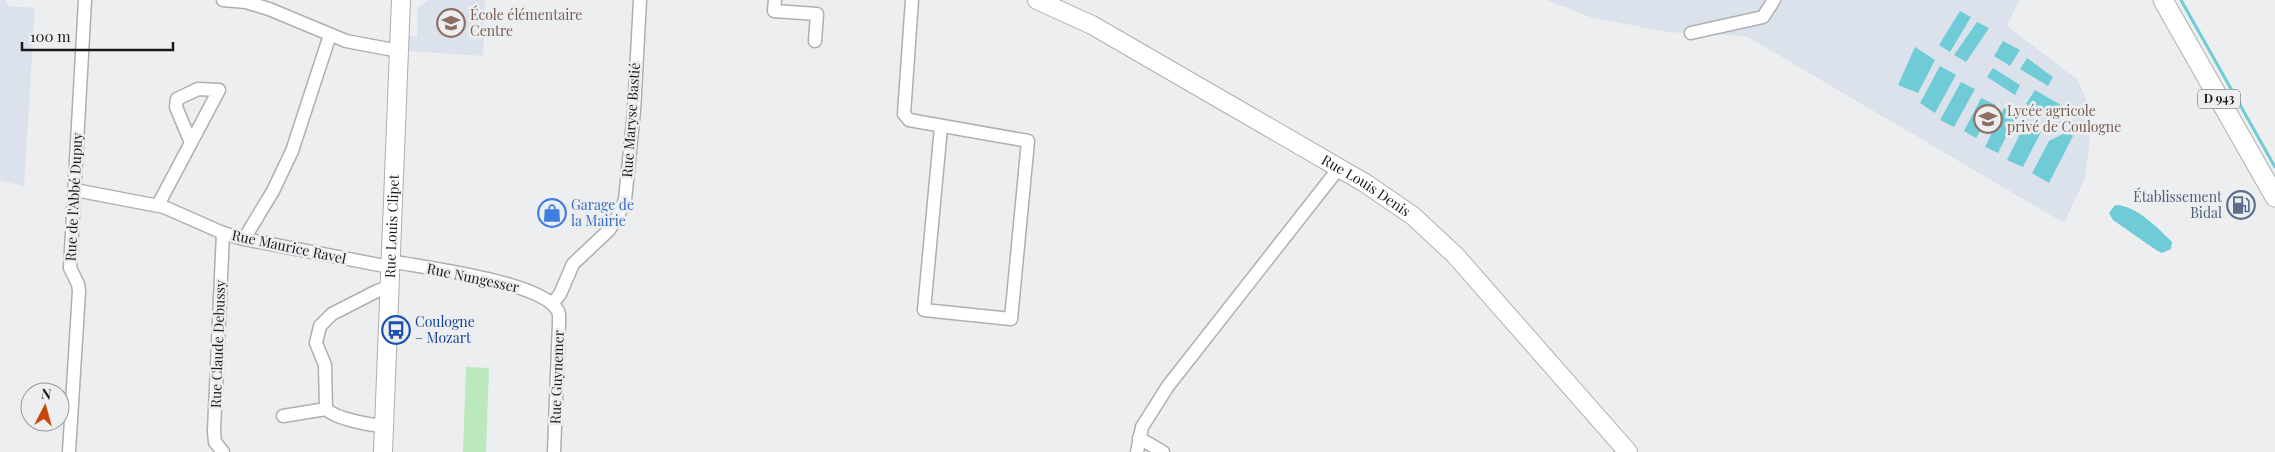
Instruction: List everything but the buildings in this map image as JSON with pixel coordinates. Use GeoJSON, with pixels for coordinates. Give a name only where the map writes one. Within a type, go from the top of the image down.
{"type":"FeatureCollection","features":[{"type":"Feature","properties":{"kind":"main road","name":"D 943"},"geometry":{"type":"LineString","coordinates":[[2163,0],[2275,197]]}},
{"type":"Feature","properties":{"kind":"street","name":"Rue de l'Abbé Dupuy"},"geometry":{"type":"LineString","coordinates":[[69,452],[79,291],[78,284],[70,273],[70,268],[85,0]]}},
{"type":"Feature","properties":{"kind":"street"},"geometry":{"type":"LineString","coordinates":[[223,0],[246,2],[276,11],[330,35],[357,44],[398,51]]}},
{"type":"Feature","properties":{"kind":"street","name":"Rue Louis Clipet"},"geometry":{"type":"LineString","coordinates":[[383,452],[401,0]]}},
{"type":"Feature","properties":{"kind":"street","name":"Rue Maryse Bastié"},"geometry":{"type":"LineString","coordinates":[[552,304],[560,294],[573,264],[609,230],[622,208],[634,111],[640,0]]}},
{"type":"Feature","properties":{"kind":"street"},"geometry":{"type":"LineString","coordinates":[[775,0],[774,11],[817,14],[815,41]]}},
{"type":"Feature","properties":{"kind":"street"},"geometry":{"type":"LineString","coordinates":[[912,0],[904,114],[909,120],[941,127],[1028,141],[1011,319],[924,310],[941,127]]}},
{"type":"Feature","properties":{"kind":"street","name":"Rue Louis Denis"},"geometry":{"type":"LineString","coordinates":[[1038,0],[1092,25],[1339,168],[1400,207],[1439,239],[1628,452]]}},
{"type":"Feature","properties":{"kind":"street"},"geometry":{"type":"LineString","coordinates":[[1691,33],[1763,17],[1774,0]]}},
{"type":"Feature","properties":{"kind":"street"},"geometry":{"type":"LineString","coordinates":[[244,239],[273,191],[292,151],[330,35]]}},
{"type":"Feature","properties":{"kind":"street"},"geometry":{"type":"LineString","coordinates":[[158,206],[191,143]]}},
{"type":"Feature","properties":{"kind":"street"},"geometry":{"type":"LineString","coordinates":[[1137,452],[1144,421],[1168,386],[1339,168]]}},
{"type":"Feature","properties":{"kind":"street","name":"Rue Maurice Ravel"},"geometry":{"type":"LineString","coordinates":[[75,190],[158,206],[223,233],[244,239],[390,264]]}},
{"type":"Feature","properties":{"kind":"street","name":"Rue Claude Debussy"},"geometry":{"type":"LineString","coordinates":[[223,233],[214,431],[215,442],[223,452]]}},
{"type":"Feature","properties":{"kind":"street","name":"Rue Nungesser"},"geometry":{"type":"LineString","coordinates":[[390,264],[515,285],[552,304]]}},
{"type":"Feature","properties":{"kind":"street"},"geometry":{"type":"LineString","coordinates":[[326,409],[325,365],[316,343],[320,326],[332,314],[390,286]]}},
{"type":"Feature","properties":{"kind":"street","name":"Rue Guynemer"},"geometry":{"type":"LineString","coordinates":[[552,304],[558,310],[559,315],[554,452]]}},
{"type":"Feature","properties":{"kind":"street"},"geometry":{"type":"LineString","coordinates":[[283,416],[326,409],[340,416],[364,423],[384,426]]}},
{"type":"Feature","properties":{"kind":"street"},"geometry":{"type":"LineString","coordinates":[[1139,438],[1163,452]]}},
{"type":"Feature","properties":{"kind":"shaded area"},"geometry":{"type":"Polygon","coordinates":[[[0,0],[5,0],[9,6],[35,8],[24,186],[0,181],[0,0]]]}},
{"type":"Feature","properties":{"kind":"shaded area","name":"École élémentaire Centre"},"geometry":{"type":"Polygon","coordinates":[[[428,0],[485,0],[483,56],[409,51],[409,36],[417,37],[417,9],[428,0]]]}},
{"type":"Feature","properties":{"kind":"shaded area","name":"Lycée agricole privé de Coulogne"},"geometry":{"type":"Polygon","coordinates":[[[1547,0],[2019,0],[2007,26],[2078,80],[2087,102],[2090,137],[2085,178],[2064,223],[1746,36],[1667,32],[1590,17],[1547,0]]]}},
{"type":"Feature","properties":{"kind":"green space"},"geometry":{"type":"Polygon","coordinates":[[[466,367],[489,368],[486,452],[463,452],[466,367]]]}},
{"type":"Feature","properties":{"kind":"water"},"geometry":{"type":"Polygon","coordinates":[[[1960,11],[1971,17],[1950,52],[1939,45],[1960,11]]]}},
{"type":"Feature","properties":{"kind":"water"},"geometry":{"type":"Polygon","coordinates":[[[1977,22],[1989,28],[1966,62],[1954,55],[1977,22]]]}},
{"type":"Feature","properties":{"kind":"water"},"geometry":{"type":"Polygon","coordinates":[[[2003,41],[2020,50],[2010,66],[1994,56],[2003,41]]]}},
{"type":"Feature","properties":{"kind":"water"},"geometry":{"type":"Polygon","coordinates":[[[1915,47],[1935,60],[1918,93],[1898,85],[1915,47]]]}},
{"type":"Feature","properties":{"kind":"water"},"geometry":{"type":"Polygon","coordinates":[[[2027,58],[2053,77],[2048,86],[2020,69],[2027,58]]]}},
{"type":"Feature","properties":{"kind":"water"},"geometry":{"type":"Polygon","coordinates":[[[1940,66],[1956,75],[1935,113],[1920,103],[1940,66]]]}},
{"type":"Feature","properties":{"kind":"water"},"geometry":{"type":"Polygon","coordinates":[[[1993,68],[2020,85],[2015,95],[1987,77],[1993,68]]]}},
{"type":"Feature","properties":{"kind":"water"},"geometry":{"type":"Polygon","coordinates":[[[1961,82],[1975,89],[1954,127],[1940,120],[1961,82]]]}},
{"type":"Feature","properties":{"kind":"water"},"geometry":{"type":"Polygon","coordinates":[[[2035,90],[2066,108],[2058,122],[2026,104],[2035,90]]]}},
{"type":"Feature","properties":{"kind":"water"},"geometry":{"type":"Polygon","coordinates":[[[1981,98],[1996,105],[1976,138],[1964,131],[1981,98]]]}},
{"type":"Feature","properties":{"kind":"water"},"geometry":{"type":"Polygon","coordinates":[[[2004,108],[2017,115],[1998,153],[1985,147],[2004,108]]]}},
{"type":"Feature","properties":{"kind":"water"},"geometry":{"type":"Polygon","coordinates":[[[2026,122],[2042,130],[2023,167],[2007,160],[2026,122]]]}},
{"type":"Feature","properties":{"kind":"water"},"geometry":{"type":"Polygon","coordinates":[[[2067,132],[2073,136],[2049,183],[2032,173],[2049,141],[2067,132]]]}},
{"type":"Feature","properties":{"kind":"water"},"geometry":{"type":"Polygon","coordinates":[[[2115,205],[2131,209],[2146,218],[2172,242],[2171,249],[2162,253],[2156,250],[2113,220],[2109,213],[2115,205]]]}},
{"type":"Feature","properties":{"kind":"waterway"},"geometry":{"type":"LineString","coordinates":[[2181,0],[2275,167]]}},
{"type":"Feature","properties":{"kind":"place","name":"École élémentaire Centre"},"geometry":{"type":"Point","coordinates":[451,23]}},
{"type":"Feature","properties":{"kind":"place","name":"Lycée agricole privé de Coulogne"},"geometry":{"type":"Point","coordinates":[1988,119]}},
{"type":"Feature","properties":{"kind":"place","name":"Établissement Bidal"},"geometry":{"type":"Point","coordinates":[2241,205]}},
{"type":"Feature","properties":{"kind":"place","name":"Garage de la Mairie"},"geometry":{"type":"Point","coordinates":[552,213]}},
{"type":"Feature","properties":{"kind":"place","name":"Coulogne – Mozart"},"geometry":{"type":"Point","coordinates":[396,330]}}]}
